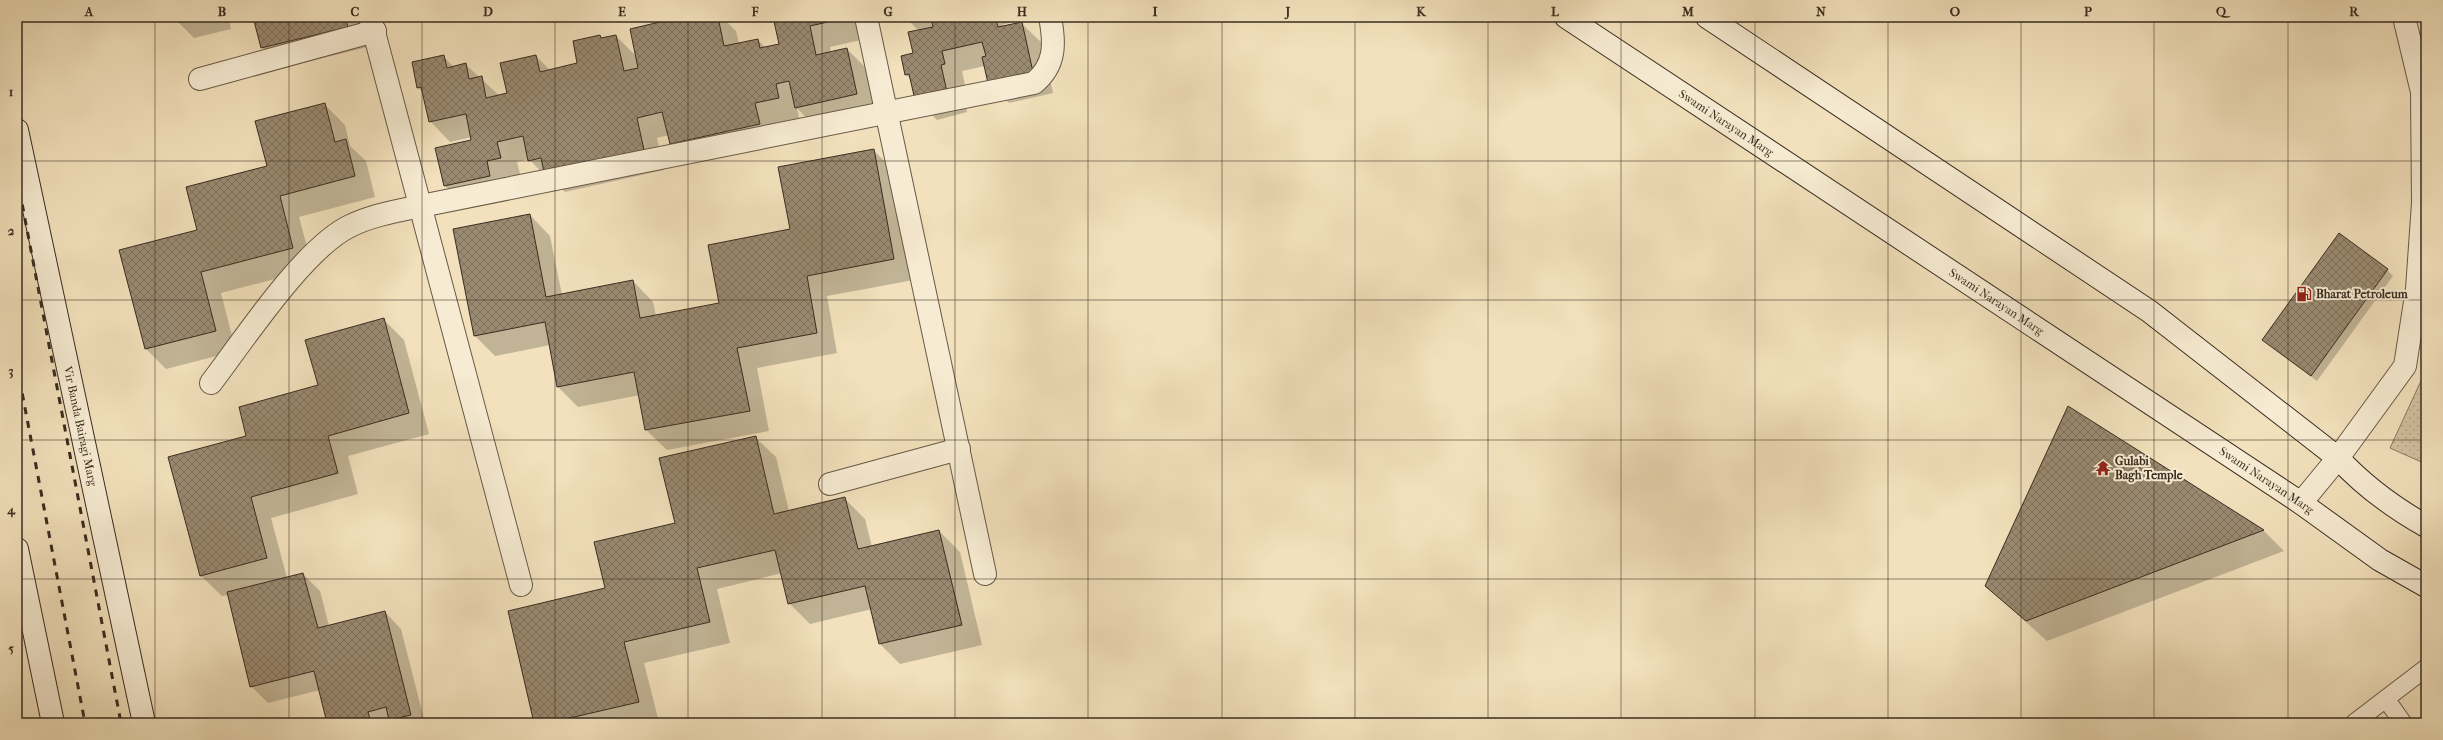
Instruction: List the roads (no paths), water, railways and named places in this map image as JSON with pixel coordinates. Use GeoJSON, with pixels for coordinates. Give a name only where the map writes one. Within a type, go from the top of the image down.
{"type":"FeatureCollection","features":[{"type":"Feature","properties":{"kind":"street"},"geometry":{"type":"LineString","coordinates":[[866,17],[960,449],[985,574]]}},
{"type":"Feature","properties":{"kind":"street"},"geometry":{"type":"LineString","coordinates":[[211,383],[281,291],[309,259],[349,226],[368,218],[421,206],[886,111],[1034,83],[1045,74],[1050,64],[1054,37],[1050,17]]}},
{"type":"Feature","properties":{"kind":"street","name":"Swami Narayan Marg"},"geometry":{"type":"LineString","coordinates":[[1566,17],[2301,503],[2380,560],[2426,586]]}},
{"type":"Feature","properties":{"kind":"street"},"geometry":{"type":"LineString","coordinates":[[1707,17],[2150,311],[2338,458],[2354,476],[2412,518],[2426,526]]}},
{"type":"Feature","properties":{"kind":"street"},"geometry":{"type":"LineString","coordinates":[[2301,503],[2338,458],[2404,366],[2417,289],[2423,203],[2422,92],[2404,17]]}},
{"type":"Feature","properties":{"kind":"street"},"geometry":{"type":"LineString","coordinates":[[200,79],[372,24],[521,585]]}},
{"type":"Feature","properties":{"kind":"street","name":"Vir Banda Bairagi Marg"},"geometry":{"type":"LineString","coordinates":[[17,130],[144,723]]}},
{"type":"Feature","properties":{"kind":"street"},"geometry":{"type":"LineString","coordinates":[[830,484],[960,449]]}},
{"type":"Feature","properties":{"kind":"street"},"geometry":{"type":"LineString","coordinates":[[17,549],[53,723]]}},
{"type":"Feature","properties":{"kind":"lane"},"geometry":{"type":"LineString","coordinates":[[2354,723],[2426,668]]}},
{"type":"Feature","properties":{"kind":"lane"},"geometry":{"type":"LineString","coordinates":[[2386,699],[2403,723]]}},
{"type":"Feature","properties":{"kind":"railway"},"geometry":{"type":"LineString","coordinates":[[17,177],[121,723]]}},
{"type":"Feature","properties":{"kind":"railway"},"geometry":{"type":"LineString","coordinates":[[17,366],[85,723]]}},
{"type":"Feature","properties":{"kind":"place","name":"Bharat Petroleum"},"geometry":{"type":"Point","coordinates":[2304,294]}},
{"type":"Feature","properties":{"kind":"place","name":"Gulabi Bagh Temple"},"geometry":{"type":"Point","coordinates":[2103,468]}}]}
